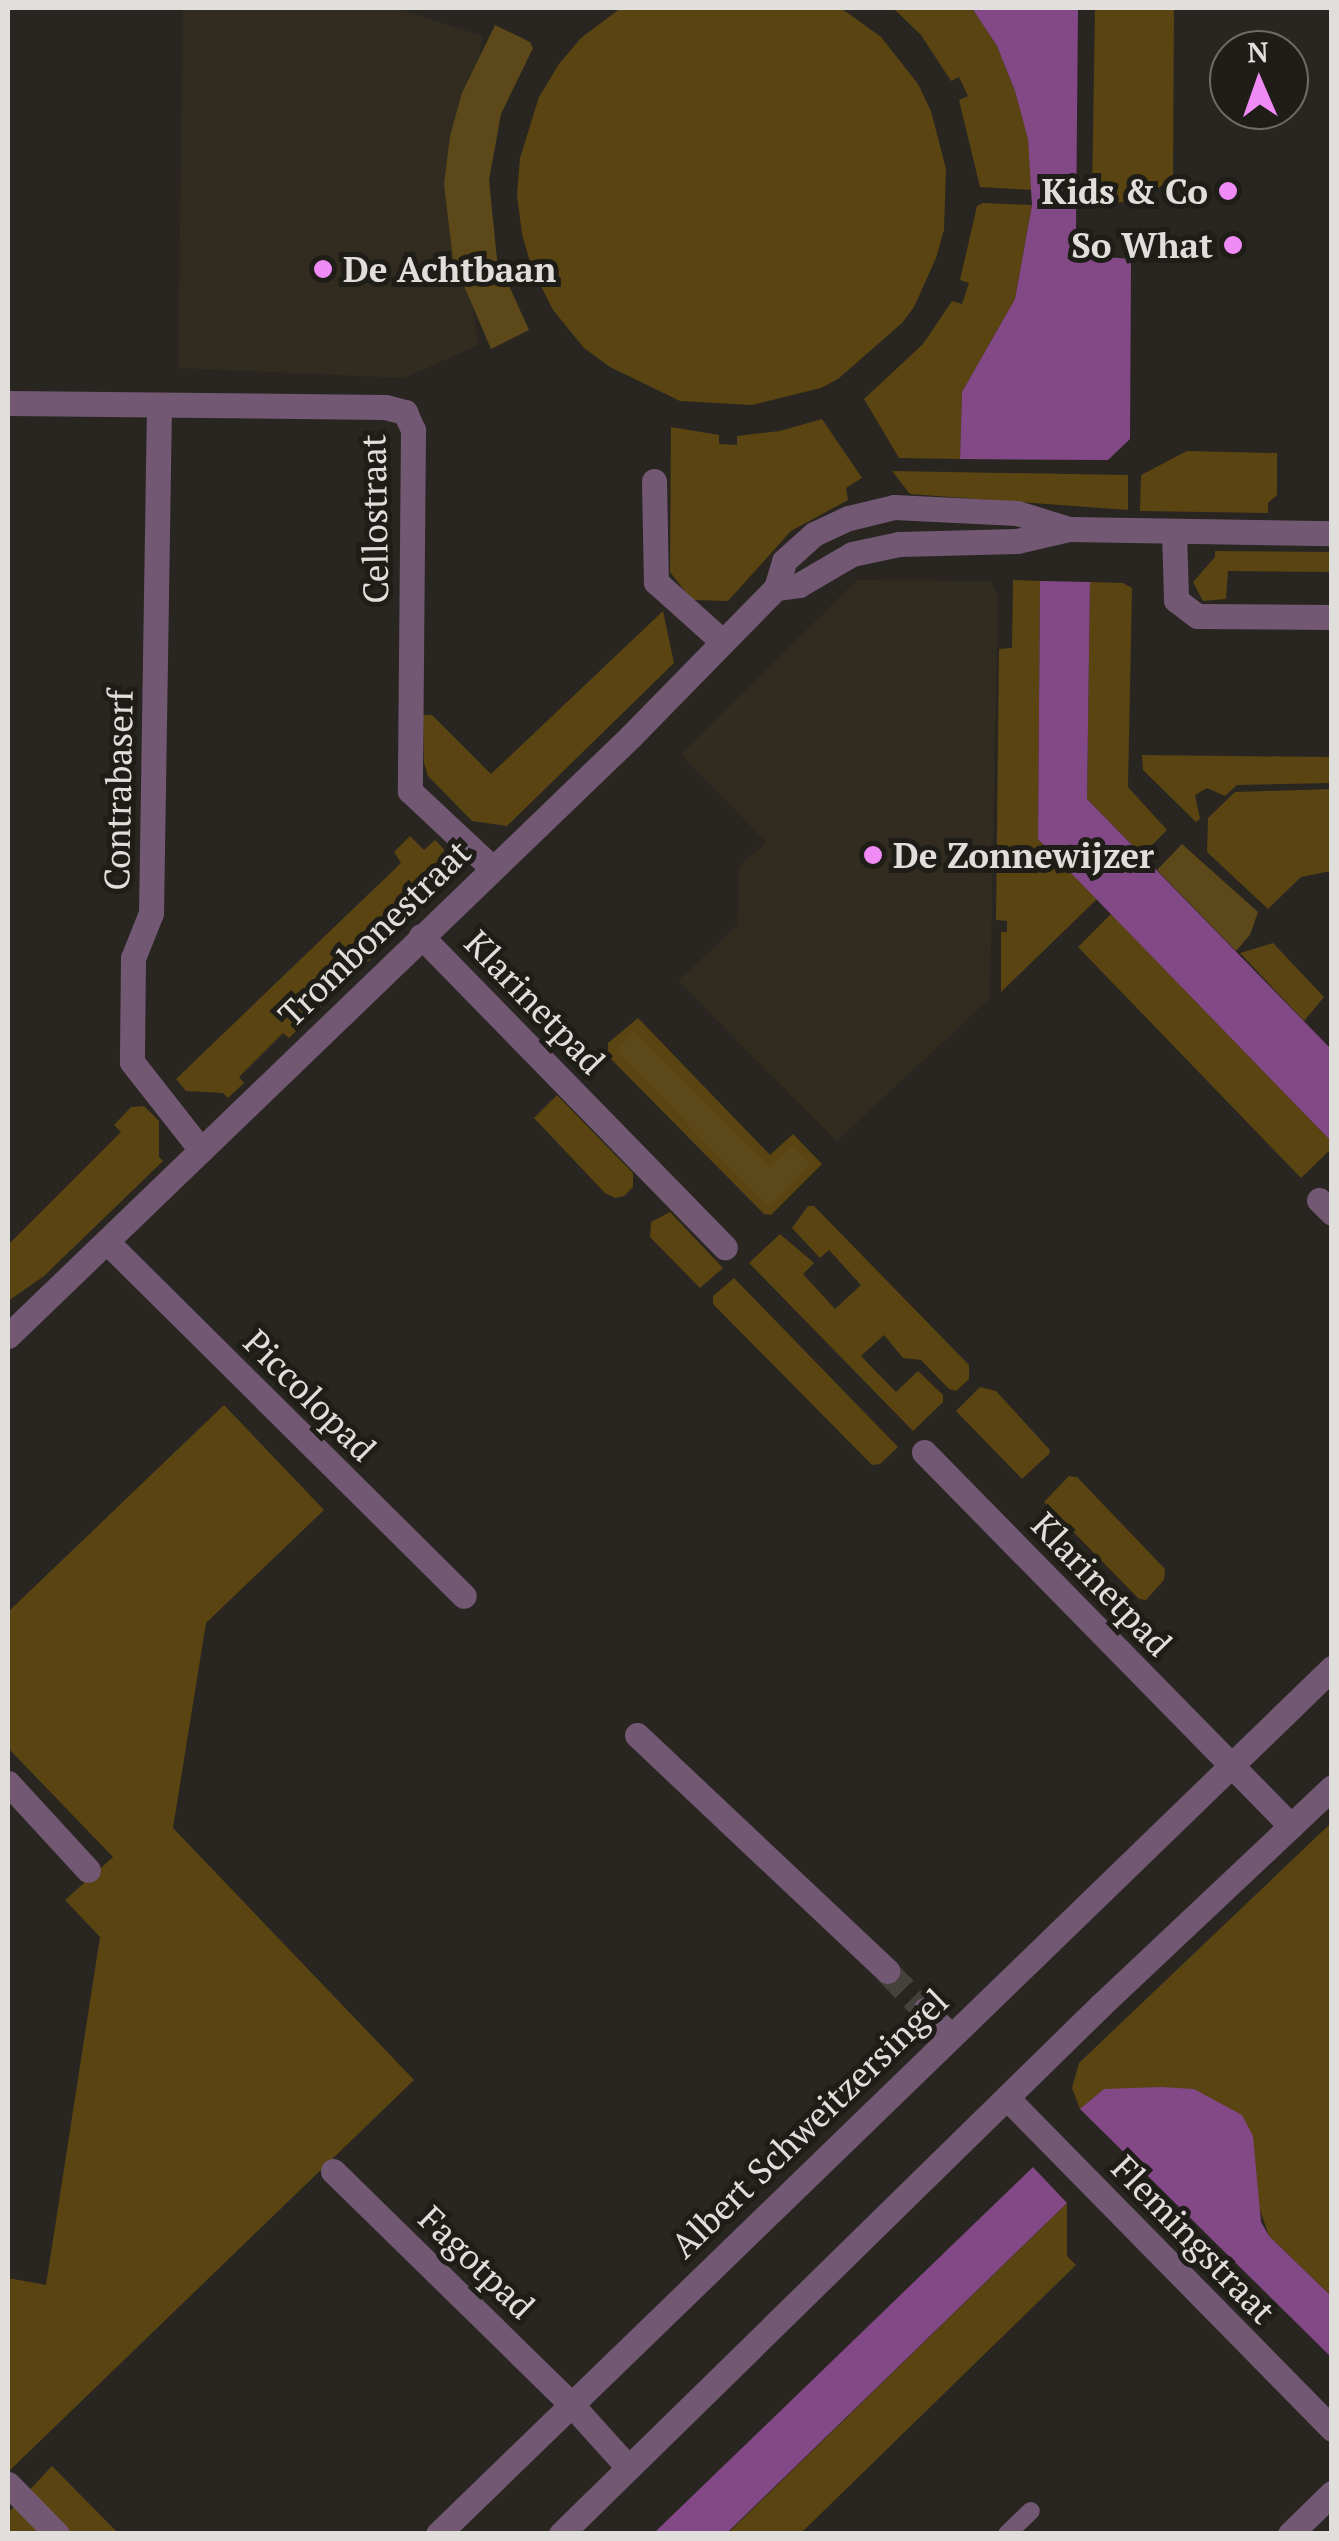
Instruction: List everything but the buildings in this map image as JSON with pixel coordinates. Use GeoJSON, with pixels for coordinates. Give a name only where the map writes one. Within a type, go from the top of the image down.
{"type":"FeatureCollection","features":[{"type":"Feature","properties":{"kind":"street","name":"Cellostraat"},"geometry":{"type":"LineString","coordinates":[[8,403],[385,408],[405,412],[413,430],[410,791],[491,868]]}},
{"type":"Feature","properties":{"kind":"street","name":"Contrabaserf"},"geometry":{"type":"LineString","coordinates":[[159,404],[151,913],[132,958],[132,1062],[201,1150]]}},
{"type":"Feature","properties":{"kind":"street"},"geometry":{"type":"LineString","coordinates":[[654,481],[656,582],[722,641]]}},
{"type":"Feature","properties":{"kind":"street","name":"Trombonestraat"},"geometry":{"type":"LineString","coordinates":[[11,1330],[108,1243],[630,737],[776,588],[784,561],[814,534],[850,518],[894,507],[1016,513],[1069,529]]}},
{"type":"Feature","properties":{"kind":"street","name":"Trombonestraat"},"geometry":{"type":"LineString","coordinates":[[776,588],[799,585],[852,554],[899,544],[1017,541],[1069,529],[1332,533]]}},
{"type":"Feature","properties":{"kind":"street"},"geometry":{"type":"LineString","coordinates":[[1174,531],[1176,600],[1196,616],[1332,618]]}},
{"type":"Feature","properties":{"kind":"street","name":"Klarinetpad"},"geometry":{"type":"LineString","coordinates":[[421,936],[725,1247]]}},
{"type":"Feature","properties":{"kind":"street","name":"Piccolopad"},"geometry":{"type":"LineString","coordinates":[[108,1243],[464,1596]]}},
{"type":"Feature","properties":{"kind":"street","name":"Klarinetpad"},"geometry":{"type":"LineString","coordinates":[[924,1452],[1230,1765]]}},
{"type":"Feature","properties":{"kind":"street","name":"Albert Schweitzersingel"},"geometry":{"type":"LineString","coordinates":[[438,2534],[1332,1668]]}},
{"type":"Feature","properties":{"kind":"street"},"geometry":{"type":"LineString","coordinates":[[636,1735],[886,1971]]}},
{"type":"Feature","properties":{"kind":"street"},"geometry":{"type":"LineString","coordinates":[[1230,1765],[1291,1826]]}},
{"type":"Feature","properties":{"kind":"street"},"geometry":{"type":"LineString","coordinates":[[8,1783],[88,1870]]}},
{"type":"Feature","properties":{"kind":"street"},"geometry":{"type":"LineString","coordinates":[[561,2534],[1332,1787]]}},
{"type":"Feature","properties":{"kind":"street"},"geometry":{"type":"LineString","coordinates":[[925,2010],[950,2035]]}},
{"type":"Feature","properties":{"kind":"street","name":"Flemingstraat"},"geometry":{"type":"LineString","coordinates":[[1007,2098],[1332,2430]]}},
{"type":"Feature","properties":{"kind":"street","name":"Fagotpad"},"geometry":{"type":"LineString","coordinates":[[333,2171],[572,2404],[628,2467]]}},
{"type":"Feature","properties":{"kind":"street"},"geometry":{"type":"LineString","coordinates":[[8,2484],[57,2534]]}},
{"type":"Feature","properties":{"kind":"street"},"geometry":{"type":"LineString","coordinates":[[1290,2534],[1332,2493]]}},
{"type":"Feature","properties":{"kind":"lane"},"geometry":{"type":"LineString","coordinates":[[1008,2534],[1031,2512]]}},
{"type":"Feature","properties":{"kind":"shaded area","name":"De Achtbaan"},"geometry":{"type":"Polygon","coordinates":[[[183,8],[395,8],[483,36],[452,193],[479,345],[404,378],[178,368],[183,8]]]}},
{"type":"Feature","properties":{"kind":"shaded area"},"geometry":{"type":"Polygon","coordinates":[[[621,8],[841,8],[881,37],[918,84],[931,111],[946,169],[944,230],[914,307],[902,323],[838,379],[821,388],[752,405],[680,401],[610,367],[584,348],[553,310],[531,266],[522,234],[517,195],[520,158],[539,97],[559,64],[581,38],[621,8]]]}},
{"type":"Feature","properties":{"kind":"shaded area"},"geometry":{"type":"Polygon","coordinates":[[[893,8],[972,8],[997,46],[1015,91],[1028,138],[1032,190],[980,187],[959,100],[968,96],[959,77],[951,81],[921,35],[893,8]]]}},
{"type":"Feature","properties":{"kind":"shaded area"},"geometry":{"type":"Polygon","coordinates":[[[972,8],[1078,8],[1076,229],[1106,257],[1131,259],[1130,439],[1108,460],[960,459],[962,392],[1015,299],[1032,205],[1028,139],[1015,91],[997,46],[972,8]]]}},
{"type":"Feature","properties":{"kind":"shaded area"},"geometry":{"type":"Polygon","coordinates":[[[1095,8],[1174,8],[1173,177],[1141,201],[1109,203],[1092,197],[1095,8]]]}},
{"type":"Feature","properties":{"kind":"shaded area"},"geometry":{"type":"Polygon","coordinates":[[[495,25],[530,42],[533,48],[501,114],[489,180],[497,259],[529,330],[491,349],[453,260],[444,184],[450,136],[462,93],[495,25]]]}},
{"type":"Feature","properties":{"kind":"shaded area"},"geometry":{"type":"Polygon","coordinates":[[[1032,205],[1015,299],[962,392],[960,459],[899,458],[864,399],[923,344],[952,301],[962,304],[969,283],[960,280],[977,206],[1032,205]]]}},
{"type":"Feature","properties":{"kind":"shaded area"},"geometry":{"type":"Polygon","coordinates":[[[822,419],[862,478],[846,488],[848,500],[791,531],[728,601],[692,600],[670,572],[671,427],[719,435],[719,444],[737,445],[737,436],[780,431],[822,419]]]}},
{"type":"Feature","properties":{"kind":"shaded area"},"geometry":{"type":"Polygon","coordinates":[[[1187,451],[1277,453],[1277,495],[1268,503],[1268,513],[1140,511],[1141,475],[1187,451]]]}},
{"type":"Feature","properties":{"kind":"shaded area"},"geometry":{"type":"Polygon","coordinates":[[[892,471],[1128,475],[1128,510],[910,494],[892,471]]]}},
{"type":"Feature","properties":{"kind":"shaded area"},"geometry":{"type":"Polygon","coordinates":[[[1215,551],[1331,552],[1331,572],[1228,571],[1226,599],[1203,601],[1193,582],[1215,557],[1215,551]]]}},
{"type":"Feature","properties":{"kind":"shaded area","name":"De Zonnewijzer"},"geometry":{"type":"Polygon","coordinates":[[[857,580],[991,581],[998,596],[990,998],[837,1141],[678,981],[737,926],[739,867],[766,842],[681,754],[857,580]]]}},
{"type":"Feature","properties":{"kind":"shaded area"},"geometry":{"type":"Polygon","coordinates":[[[1013,580],[1040,581],[1038,839],[1097,899],[1001,992],[1001,932],[1007,932],[1007,921],[996,920],[999,649],[1012,648],[1013,580]]]}},
{"type":"Feature","properties":{"kind":"shaded area"},"geometry":{"type":"Polygon","coordinates":[[[1040,581],[1090,582],[1087,799],[1331,1049],[1331,1141],[1038,839],[1040,581]]]}},
{"type":"Feature","properties":{"kind":"shaded area"},"geometry":{"type":"Polygon","coordinates":[[[1090,582],[1123,583],[1132,588],[1128,787],[1167,830],[1142,855],[1087,799],[1090,582]]]}},
{"type":"Feature","properties":{"kind":"shaded area"},"geometry":{"type":"Polygon","coordinates":[[[663,611],[674,663],[507,826],[472,821],[428,776],[423,715],[432,715],[491,774],[663,611]]]}},
{"type":"Feature","properties":{"kind":"shaded area"},"geometry":{"type":"Polygon","coordinates":[[[1142,755],[1331,757],[1331,783],[1237,785],[1225,796],[1207,788],[1195,795],[1200,819],[1196,822],[1143,770],[1142,755]]]}},
{"type":"Feature","properties":{"kind":"shaded area"},"geometry":{"type":"Polygon","coordinates":[[[1331,789],[1331,871],[1301,877],[1268,909],[1207,852],[1208,818],[1235,792],[1331,789]]]}},
{"type":"Feature","properties":{"kind":"shaded area"},"geometry":{"type":"Polygon","coordinates":[[[410,836],[424,850],[435,840],[444,849],[444,879],[449,883],[289,1038],[283,1033],[239,1077],[244,1083],[228,1098],[223,1093],[186,1091],[176,1079],[401,863],[394,852],[410,836]]]}},
{"type":"Feature","properties":{"kind":"shaded area"},"geometry":{"type":"Polygon","coordinates":[[[1182,844],[1258,912],[1250,935],[1236,951],[1157,870],[1182,844]]]}},
{"type":"Feature","properties":{"kind":"shaded area"},"geometry":{"type":"Polygon","coordinates":[[[1111,914],[1331,1141],[1331,1149],[1301,1178],[1078,947],[1111,914]]]}},
{"type":"Feature","properties":{"kind":"shaded area"},"geometry":{"type":"Polygon","coordinates":[[[1273,943],[1324,997],[1304,1021],[1240,953],[1273,943]]]}},
{"type":"Feature","properties":{"kind":"shaded area"},"geometry":{"type":"Polygon","coordinates":[[[638,1018],[770,1155],[793,1134],[822,1164],[771,1215],[764,1214],[608,1056],[608,1043],[638,1018]]]}},
{"type":"Feature","properties":{"kind":"shaded area"},"geometry":{"type":"Polygon","coordinates":[[[633,1031],[770,1166],[792,1147],[810,1164],[769,1207],[616,1051],[633,1031]]]}},
{"type":"Feature","properties":{"kind":"shaded area"},"geometry":{"type":"Polygon","coordinates":[[[557,1095],[633,1173],[633,1187],[624,1196],[615,1198],[605,1193],[534,1118],[557,1095]]]}},
{"type":"Feature","properties":{"kind":"shaded area"},"geometry":{"type":"Polygon","coordinates":[[[144,1106],[159,1121],[159,1157],[163,1161],[44,1276],[8,1301],[8,1245],[121,1132],[114,1125],[131,1107],[144,1106]]]}},
{"type":"Feature","properties":{"kind":"shaded area"},"geometry":{"type":"Polygon","coordinates":[[[808,1206],[814,1206],[969,1365],[969,1379],[956,1391],[949,1389],[921,1360],[903,1358],[884,1335],[861,1356],[896,1392],[918,1371],[943,1395],[943,1402],[913,1431],[749,1263],[780,1234],[814,1263],[803,1274],[835,1309],[861,1285],[829,1250],[820,1258],[792,1228],[808,1206]]]}},
{"type":"Feature","properties":{"kind":"shaded area"},"geometry":{"type":"Polygon","coordinates":[[[670,1212],[723,1268],[700,1288],[650,1237],[651,1222],[670,1212]]]}},
{"type":"Feature","properties":{"kind":"shaded area"},"geometry":{"type":"Polygon","coordinates":[[[734,1278],[898,1447],[880,1464],[872,1465],[713,1304],[713,1296],[734,1278]]]}},
{"type":"Feature","properties":{"kind":"shaded area"},"geometry":{"type":"Polygon","coordinates":[[[980,1387],[996,1391],[1049,1449],[1050,1453],[1022,1479],[956,1411],[980,1387]]]}},
{"type":"Feature","properties":{"kind":"shaded area"},"geometry":{"type":"Polygon","coordinates":[[[224,1405],[324,1510],[206,1623],[173,1828],[414,2080],[8,2472],[8,2278],[46,2285],[100,1937],[65,1900],[113,1857],[8,1748],[8,1612],[224,1405]]]}},
{"type":"Feature","properties":{"kind":"shaded area"},"geometry":{"type":"Polygon","coordinates":[[[1069,1476],[1077,1477],[1165,1569],[1164,1580],[1146,1600],[1139,1599],[1044,1502],[1069,1476]]]}},
{"type":"Feature","properties":{"kind":"shaded area"},"geometry":{"type":"Polygon","coordinates":[[[1331,1823],[1331,2296],[1269,2236],[1257,2201],[1104,2089],[1080,2109],[1072,2088],[1079,2063],[1331,1823]]]}},
{"type":"Feature","properties":{"kind":"shaded area"},"geometry":{"type":"Polygon","coordinates":[[[1104,2089],[1194,2089],[1242,2115],[1253,2136],[1261,2222],[1269,2236],[1331,2296],[1331,2357],[1080,2109],[1104,2089]]]}},
{"type":"Feature","properties":{"kind":"shaded area"},"geometry":{"type":"Polygon","coordinates":[[[1033,2167],[1067,2203],[727,2533],[654,2533],[1033,2167]]]}},
{"type":"Feature","properties":{"kind":"shaded area"},"geometry":{"type":"Polygon","coordinates":[[[1067,2203],[1067,2256],[1076,2265],[801,2533],[727,2534],[1067,2203]]]}},
{"type":"Feature","properties":{"kind":"shaded area"},"geometry":{"type":"Polygon","coordinates":[[[52,2466],[118,2533],[8,2533],[8,2513],[52,2466]]]}},
{"type":"Feature","properties":{"kind":"tunnel"},"geometry":{"type":"LineString","coordinates":[[887,1971],[925,2010]]}},
{"type":"Feature","properties":{"kind":"place","name":"Kids & Co"},"geometry":{"type":"Point","coordinates":[1228,191]}},
{"type":"Feature","properties":{"kind":"place","name":"So What"},"geometry":{"type":"Point","coordinates":[1233,245]}},
{"type":"Feature","properties":{"kind":"place","name":"De Achtbaan"},"geometry":{"type":"Point","coordinates":[323,269]}},
{"type":"Feature","properties":{"kind":"place","name":"De Zonnewijzer"},"geometry":{"type":"Point","coordinates":[873,855]}}]}
